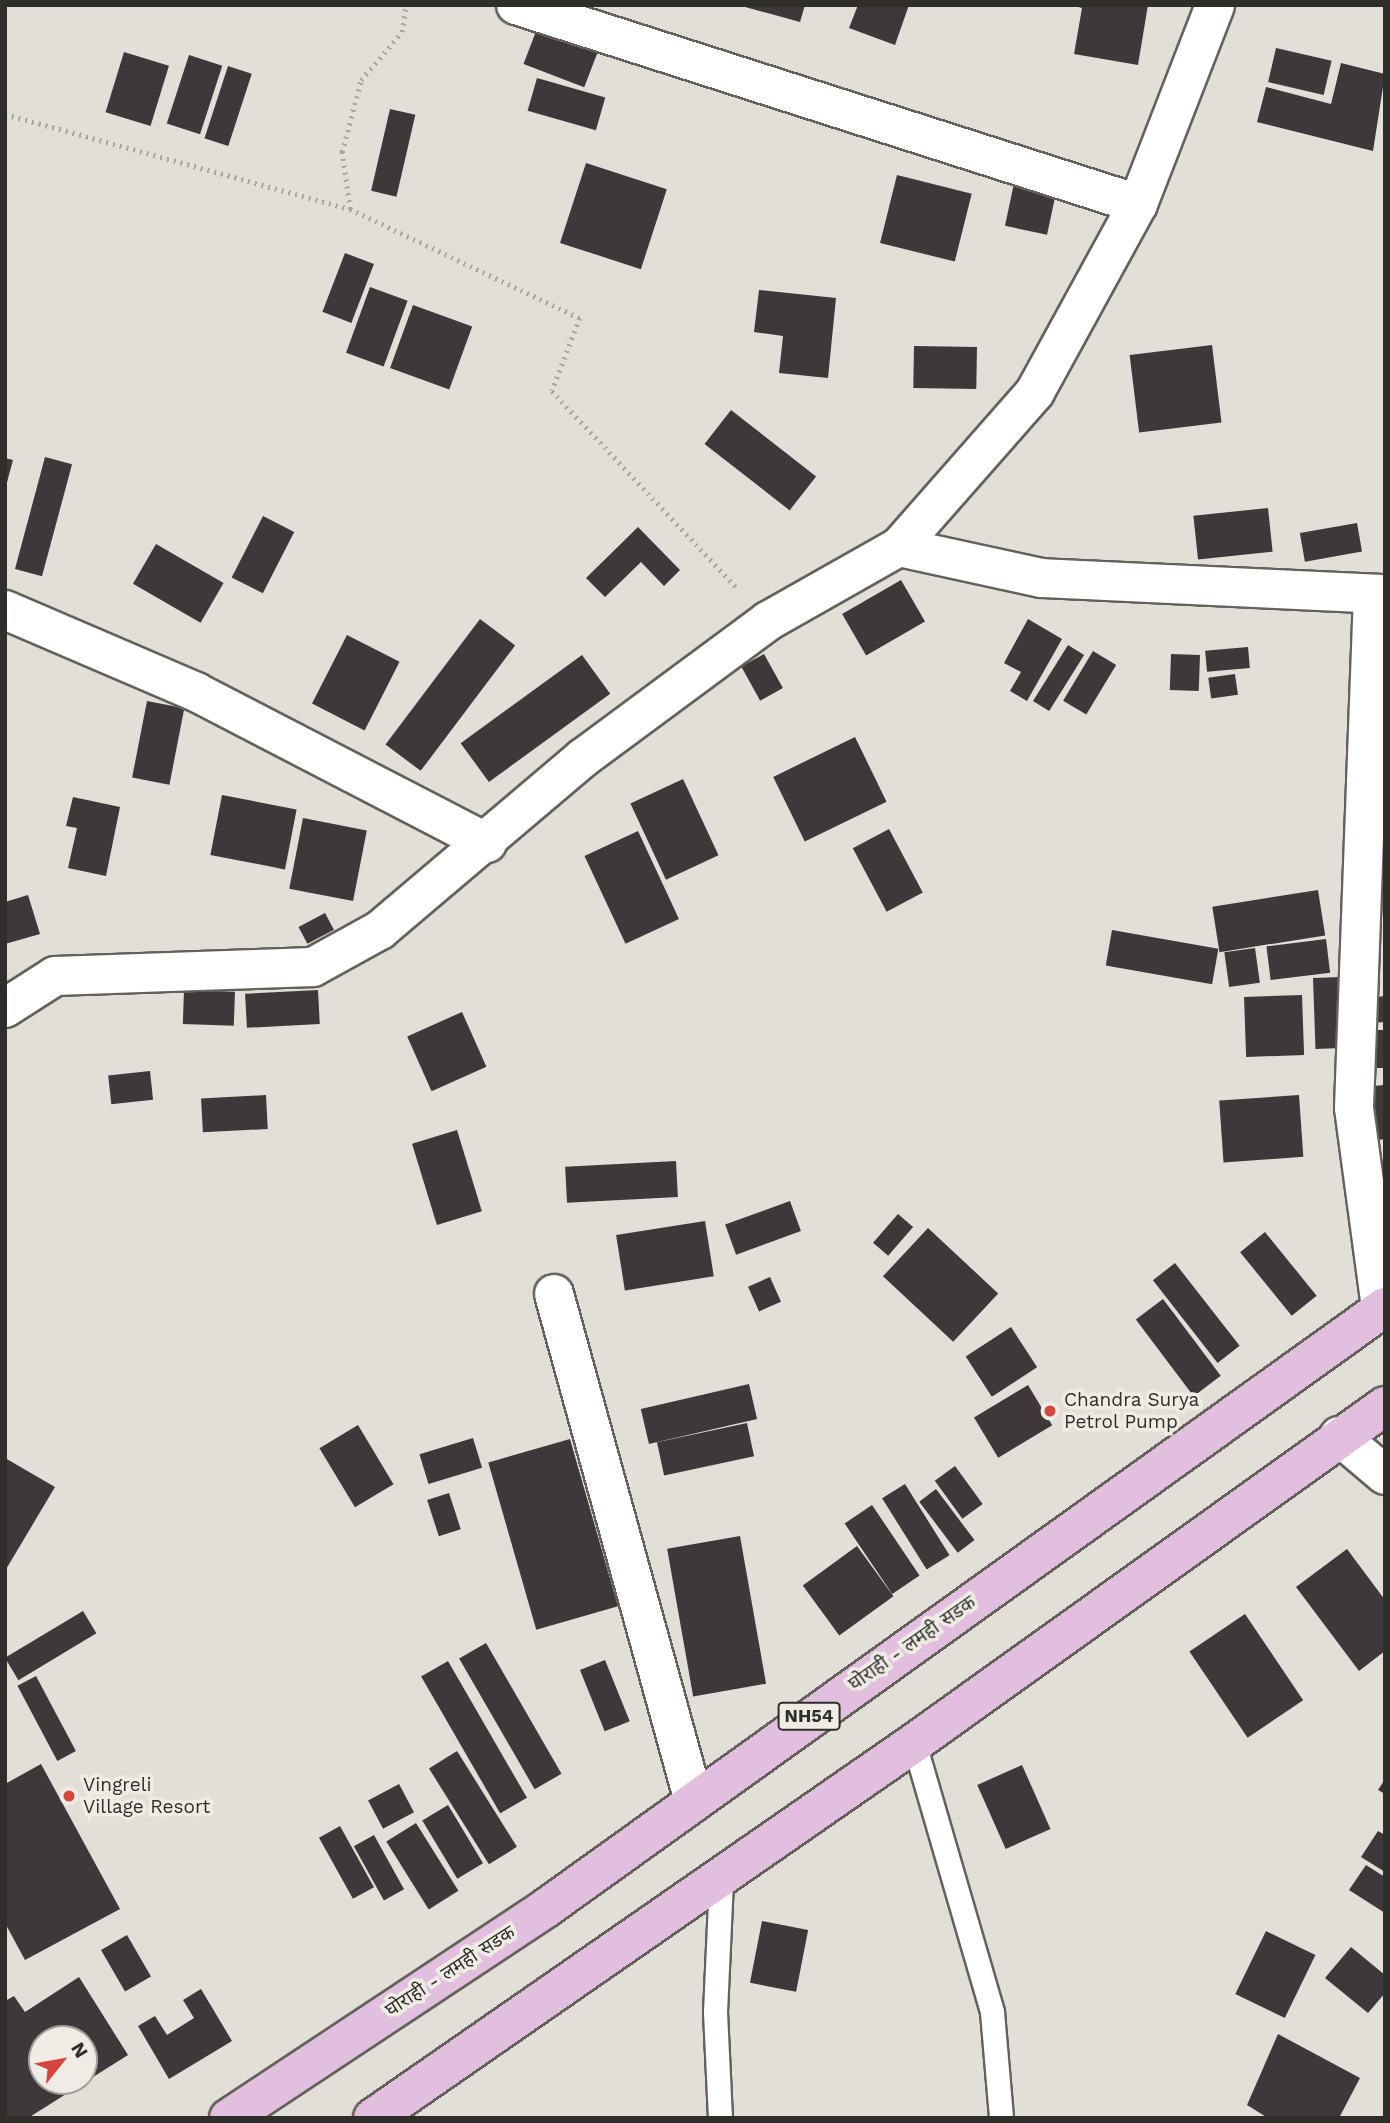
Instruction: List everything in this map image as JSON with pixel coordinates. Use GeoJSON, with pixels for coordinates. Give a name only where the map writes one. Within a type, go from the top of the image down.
{"type":"FeatureCollection","features":[{"type":"Feature","properties":{"kind":"main road","name":"घोराही - लमही सडक"},"geometry":{"type":"LineString","coordinates":[[229,2118],[546,1908],[693,1798],[1383,1308]]}},
{"type":"Feature","properties":{"kind":"main road"},"geometry":{"type":"LineString","coordinates":[[373,2118],[408,2106],[722,1878],[1339,1436],[1385,1406]]}},
{"type":"Feature","properties":{"kind":"street"},"geometry":{"type":"LineString","coordinates":[[516,5],[1138,204]]}},
{"type":"Feature","properties":{"kind":"street"},"geometry":{"type":"LineString","coordinates":[[5,1008],[55,976],[313,967],[380,930],[486,843],[583,758],[768,621],[899,547],[1035,392],[1138,204],[1215,5]]}},
{"type":"Feature","properties":{"kind":"street"},"geometry":{"type":"LineString","coordinates":[[899,547],[1041,578],[1379,594],[1354,1108],[1383,1308]]}},
{"type":"Feature","properties":{"kind":"street"},"geometry":{"type":"LineString","coordinates":[[5,610],[196,692],[486,843]]}},
{"type":"Feature","properties":{"kind":"street"},"geometry":{"type":"LineString","coordinates":[[554,1294],[693,1798]]}},
{"type":"Feature","properties":{"kind":"street"},"geometry":{"type":"LineString","coordinates":[[1339,1436],[1385,1475]]}},
{"type":"Feature","properties":{"kind":"lane"},"geometry":{"type":"LineString","coordinates":[[914,1743],[992,2012],[1001,2118]]}},
{"type":"Feature","properties":{"kind":"lane"},"geometry":{"type":"LineString","coordinates":[[720,2118],[715,2012],[722,1878]]}},
{"type":"Feature","properties":{"kind":"path"},"geometry":{"type":"LineString","coordinates":[[350,209],[342,152],[361,80],[402,32],[406,5]]}},
{"type":"Feature","properties":{"kind":"path"},"geometry":{"type":"LineString","coordinates":[[5,114],[350,209],[580,318],[552,391],[768,621]]}},
{"type":"Feature","properties":{"kind":"building"},"geometry":{"type":"Polygon","coordinates":[[[738,5],[805,5],[800,22],[738,5]]]}},
{"type":"Feature","properties":{"kind":"building"},"geometry":{"type":"Polygon","coordinates":[[[858,5],[909,5],[895,45],[849,28],[858,5]]]}},
{"type":"Feature","properties":{"kind":"building"},"geometry":{"type":"Polygon","coordinates":[[[1071,5],[1148,5],[1138,65],[1074,54],[1082,8],[1071,5]]]}},
{"type":"Feature","properties":{"kind":"building"},"geometry":{"type":"Polygon","coordinates":[[[540,21],[601,44],[584,87],[524,64],[540,21]]]}},
{"type":"Feature","properties":{"kind":"building"},"geometry":{"type":"Polygon","coordinates":[[[1276,48],[1332,61],[1324,95],[1268,82],[1276,48]]]}},
{"type":"Feature","properties":{"kind":"building"},"geometry":{"type":"Polygon","coordinates":[[[124,52],[169,66],[151,126],[106,112],[124,52]]]}},
{"type":"Feature","properties":{"kind":"building"},"geometry":{"type":"Polygon","coordinates":[[[189,55],[222,66],[200,134],[167,123],[189,55]]]}},
{"type":"Feature","properties":{"kind":"building"},"geometry":{"type":"Polygon","coordinates":[[[1341,63],[1385,74],[1373,151],[1257,122],[1266,87],[1331,104],[1341,63]]]}},
{"type":"Feature","properties":{"kind":"building"},"geometry":{"type":"Polygon","coordinates":[[[228,66],[252,74],[228,146],[205,138],[228,66]]]}},
{"type":"Feature","properties":{"kind":"building"},"geometry":{"type":"Polygon","coordinates":[[[537,78],[605,98],[596,130],[528,111],[537,78]]]}},
{"type":"Feature","properties":{"kind":"building"},"geometry":{"type":"Polygon","coordinates":[[[390,109],[415,115],[396,197],[371,191],[390,109]]]}},
{"type":"Feature","properties":{"kind":"building"},"geometry":{"type":"Polygon","coordinates":[[[586,163],[667,189],[641,269],[560,243],[586,163]]]}},
{"type":"Feature","properties":{"kind":"building"},"geometry":{"type":"Polygon","coordinates":[[[1016,174],[1058,183],[1047,235],[1005,226],[1016,174]]]}},
{"type":"Feature","properties":{"kind":"building"},"geometry":{"type":"Polygon","coordinates":[[[897,175],[972,194],[955,262],[880,243],[897,175]]]}},
{"type":"Feature","properties":{"kind":"building"},"geometry":{"type":"Polygon","coordinates":[[[345,253],[374,264],[351,323],[322,312],[345,253]]]}},
{"type":"Feature","properties":{"kind":"building"},"geometry":{"type":"Polygon","coordinates":[[[370,287],[408,301],[384,366],[346,353],[370,287]]]}},
{"type":"Feature","properties":{"kind":"building"},"geometry":{"type":"Polygon","coordinates":[[[759,290],[836,298],[828,378],[779,373],[783,336],[754,332],[759,290]]]}},
{"type":"Feature","properties":{"kind":"building"},"geometry":{"type":"Polygon","coordinates":[[[413,305],[472,327],[449,390],[390,368],[413,305]]]}},
{"type":"Feature","properties":{"kind":"building"},"geometry":{"type":"Polygon","coordinates":[[[1212,345],[1222,422],[1139,433],[1130,355],[1212,345]]]}},
{"type":"Feature","properties":{"kind":"building"},"geometry":{"type":"Polygon","coordinates":[[[914,346],[977,347],[976,389],[913,388],[914,346]]]}},
{"type":"Feature","properties":{"kind":"building"},"geometry":{"type":"Polygon","coordinates":[[[731,410],[816,476],[790,510],[705,444],[731,410]]]}},
{"type":"Feature","properties":{"kind":"building"},"geometry":{"type":"Polygon","coordinates":[[[45,457],[72,464],[42,576],[15,569],[45,457]]]}},
{"type":"Feature","properties":{"kind":"building"},"geometry":{"type":"Polygon","coordinates":[[[5,458],[13,460],[6,486],[5,486],[5,458]]]}},
{"type":"Feature","properties":{"kind":"building"},"geometry":{"type":"Polygon","coordinates":[[[1268,508],[1273,552],[1198,560],[1193,516],[1268,508]]]}},
{"type":"Feature","properties":{"kind":"building"},"geometry":{"type":"Polygon","coordinates":[[[263,516],[294,532],[263,593],[232,577],[263,516]]]}},
{"type":"Feature","properties":{"kind":"building"},"geometry":{"type":"Polygon","coordinates":[[[1357,523],[1362,552],[1305,562],[1300,533],[1357,523]]]}},
{"type":"Feature","properties":{"kind":"building"},"geometry":{"type":"Polygon","coordinates":[[[638,527],[680,570],[664,586],[641,562],[605,597],[586,578],[638,527]]]}},
{"type":"Feature","properties":{"kind":"building"},"geometry":{"type":"Polygon","coordinates":[[[156,544],[224,583],[201,623],[133,584],[156,544]]]}},
{"type":"Feature","properties":{"kind":"building"},"geometry":{"type":"Polygon","coordinates":[[[901,580],[925,622],[866,656],[842,614],[901,580]]]}},
{"type":"Feature","properties":{"kind":"building"},"geometry":{"type":"Polygon","coordinates":[[[480,619],[515,645],[421,771],[386,744],[480,619]]]}},
{"type":"Feature","properties":{"kind":"building"},"geometry":{"type":"Polygon","coordinates":[[[1028,619],[1062,639],[1027,701],[1010,691],[1021,672],[1004,663],[1028,619]]]}},
{"type":"Feature","properties":{"kind":"building"},"geometry":{"type":"Polygon","coordinates":[[[347,635],[400,662],[365,730],[312,704],[347,635]]]}},
{"type":"Feature","properties":{"kind":"building"},"geometry":{"type":"Polygon","coordinates":[[[1068,645],[1084,655],[1049,711],[1033,701],[1068,645]]]}},
{"type":"Feature","properties":{"kind":"building"},"geometry":{"type":"Polygon","coordinates":[[[1248,647],[1250,668],[1207,672],[1205,651],[1248,647]]]}},
{"type":"Feature","properties":{"kind":"building"},"geometry":{"type":"Polygon","coordinates":[[[1093,651],[1116,665],[1086,715],[1063,701],[1093,651]]]}},
{"type":"Feature","properties":{"kind":"building"},"geometry":{"type":"Polygon","coordinates":[[[764,654],[783,688],[760,701],[741,667],[764,654]]]}},
{"type":"Feature","properties":{"kind":"building"},"geometry":{"type":"Polygon","coordinates":[[[1171,654],[1200,655],[1199,691],[1170,690],[1171,654]]]}},
{"type":"Feature","properties":{"kind":"building"},"geometry":{"type":"Polygon","coordinates":[[[582,655],[610,694],[489,782],[461,743],[582,655]]]}},
{"type":"Feature","properties":{"kind":"building"},"geometry":{"type":"Polygon","coordinates":[[[1235,674],[1238,695],[1211,699],[1208,678],[1235,674]]]}},
{"type":"Feature","properties":{"kind":"building"},"geometry":{"type":"Polygon","coordinates":[[[147,701],[184,708],[169,785],[132,778],[147,701]]]}},
{"type":"Feature","properties":{"kind":"building"},"geometry":{"type":"Polygon","coordinates":[[[855,737],[887,802],[805,842],[773,777],[855,737]]]}},
{"type":"Feature","properties":{"kind":"building"},"geometry":{"type":"Polygon","coordinates":[[[683,779],[718,855],[666,880],[630,804],[683,779]]]}},
{"type":"Feature","properties":{"kind":"building"},"geometry":{"type":"Polygon","coordinates":[[[222,795],[297,810],[285,869],[210,855],[222,795]]]}},
{"type":"Feature","properties":{"kind":"building"},"geometry":{"type":"Polygon","coordinates":[[[73,797],[120,807],[106,876],[68,868],[77,828],[66,826],[73,797]]]}},
{"type":"Feature","properties":{"kind":"building"},"geometry":{"type":"Polygon","coordinates":[[[303,818],[367,830],[353,901],[289,889],[303,818]]]}},
{"type":"Feature","properties":{"kind":"building"},"geometry":{"type":"Polygon","coordinates":[[[889,829],[923,893],[887,912],[853,848],[889,829]]]}},
{"type":"Feature","properties":{"kind":"building"},"geometry":{"type":"Polygon","coordinates":[[[638,831],[679,919],[626,944],[585,856],[638,831]]]}},
{"type":"Feature","properties":{"kind":"building"},"geometry":{"type":"Polygon","coordinates":[[[1318,890],[1325,935],[1220,952],[1212,907],[1318,890]]]}},
{"type":"Feature","properties":{"kind":"building"},"geometry":{"type":"Polygon","coordinates":[[[28,895],[40,934],[5,944],[5,902],[28,895]]]}},
{"type":"Feature","properties":{"kind":"building"},"geometry":{"type":"Polygon","coordinates":[[[325,913],[334,930],[307,944],[299,927],[325,913]]]}},
{"type":"Feature","properties":{"kind":"building"},"geometry":{"type":"Polygon","coordinates":[[[1112,930],[1218,949],[1212,984],[1106,965],[1112,930]]]}},
{"type":"Feature","properties":{"kind":"building"},"geometry":{"type":"Polygon","coordinates":[[[1326,939],[1330,973],[1271,980],[1266,946],[1326,939]]]}},
{"type":"Feature","properties":{"kind":"building"},"geometry":{"type":"Polygon","coordinates":[[[1255,948],[1260,983],[1229,987],[1224,952],[1255,948]]]}},
{"type":"Feature","properties":{"kind":"building"},"geometry":{"type":"Polygon","coordinates":[[[1340,977],[1342,1048],[1315,1049],[1313,978],[1340,977]]]}},
{"type":"Feature","properties":{"kind":"building"},"geometry":{"type":"Polygon","coordinates":[[[184,990],[235,992],[234,1026],[183,1024],[184,990]]]}},
{"type":"Feature","properties":{"kind":"building"},"geometry":{"type":"Polygon","coordinates":[[[318,990],[320,1024],[247,1028],[245,994],[318,990]]]}},
{"type":"Feature","properties":{"kind":"building"},"geometry":{"type":"Polygon","coordinates":[[[1302,995],[1304,1055],[1246,1057],[1244,997],[1302,995]]]}},
{"type":"Feature","properties":{"kind":"building"},"geometry":{"type":"Polygon","coordinates":[[[1385,996],[1385,1022],[1371,1023],[1369,998],[1385,996]]]}},
{"type":"Feature","properties":{"kind":"building"},"geometry":{"type":"Polygon","coordinates":[[[462,1012],[486,1067],[432,1091],[407,1036],[462,1012]]]}},
{"type":"Feature","properties":{"kind":"building"},"geometry":{"type":"Polygon","coordinates":[[[1363,1030],[1385,1030],[1385,1068],[1363,1068],[1363,1030]]]}},
{"type":"Feature","properties":{"kind":"building"},"geometry":{"type":"Polygon","coordinates":[[[150,1071],[153,1100],[111,1104],[108,1075],[150,1071]]]}},
{"type":"Feature","properties":{"kind":"building"},"geometry":{"type":"Polygon","coordinates":[[[1385,1085],[1385,1139],[1378,1140],[1373,1086],[1385,1085]]]}},
{"type":"Feature","properties":{"kind":"building"},"geometry":{"type":"Polygon","coordinates":[[[266,1095],[268,1129],[203,1132],[201,1098],[266,1095]]]}},
{"type":"Feature","properties":{"kind":"building"},"geometry":{"type":"Polygon","coordinates":[[[1299,1095],[1303,1157],[1224,1162],[1219,1101],[1299,1095]]]}},
{"type":"Feature","properties":{"kind":"building"},"geometry":{"type":"Polygon","coordinates":[[[457,1130],[482,1211],[437,1225],[412,1144],[457,1130]]]}},
{"type":"Feature","properties":{"kind":"building"},"geometry":{"type":"Polygon","coordinates":[[[676,1161],[678,1197],[567,1203],[565,1167],[676,1161]]]}},
{"type":"Feature","properties":{"kind":"building"},"geometry":{"type":"Polygon","coordinates":[[[790,1201],[801,1231],[736,1255],[725,1225],[790,1201]]]}},
{"type":"Feature","properties":{"kind":"building"},"geometry":{"type":"Polygon","coordinates":[[[898,1214],[913,1227],[888,1256],[873,1243],[898,1214]]]}},
{"type":"Feature","properties":{"kind":"building"},"geometry":{"type":"Polygon","coordinates":[[[705,1221],[714,1276],[625,1290],[616,1235],[705,1221]]]}},
{"type":"Feature","properties":{"kind":"building"},"geometry":{"type":"Polygon","coordinates":[[[928,1228],[998,1293],[953,1342],[883,1276],[928,1228]]]}},
{"type":"Feature","properties":{"kind":"building"},"geometry":{"type":"Polygon","coordinates":[[[1265,1232],[1317,1296],[1292,1316],[1240,1252],[1265,1232]]]}},
{"type":"Feature","properties":{"kind":"building"},"geometry":{"type":"Polygon","coordinates":[[[1175,1263],[1240,1346],[1218,1363],[1153,1280],[1175,1263]]]}},
{"type":"Feature","properties":{"kind":"building"},"geometry":{"type":"Polygon","coordinates":[[[770,1277],[781,1302],[759,1311],[748,1287],[770,1277]]]}},
{"type":"Feature","properties":{"kind":"building"},"geometry":{"type":"Polygon","coordinates":[[[1163,1299],[1221,1376],[1194,1396],[1136,1319],[1163,1299]]]}},
{"type":"Feature","properties":{"kind":"building"},"geometry":{"type":"Polygon","coordinates":[[[1011,1327],[1037,1367],[992,1397],[966,1356],[1011,1327]]]}},
{"type":"Feature","properties":{"kind":"building"},"geometry":{"type":"Polygon","coordinates":[[[749,1384],[757,1419],[649,1444],[641,1409],[749,1384]]]}},
{"type":"Feature","properties":{"kind":"building"},"geometry":{"type":"Polygon","coordinates":[[[1028,1385],[1052,1425],[998,1458],[974,1417],[1028,1385]]]}},
{"type":"Feature","properties":{"kind":"building"},"geometry":{"type":"Polygon","coordinates":[[[747,1423],[754,1456],[664,1475],[657,1442],[747,1423]]]}},
{"type":"Feature","properties":{"kind":"building"},"geometry":{"type":"Polygon","coordinates":[[[358,1425],[394,1484],[355,1507],[319,1448],[358,1425]]]}},
{"type":"Feature","properties":{"kind":"building"},"geometry":{"type":"Polygon","coordinates":[[[473,1438],[482,1468],[429,1484],[419,1454],[473,1438]]]}},
{"type":"Feature","properties":{"kind":"building"},"geometry":{"type":"Polygon","coordinates":[[[570,1439],[618,1606],[536,1630],[488,1462],[570,1439]]]}},
{"type":"Feature","properties":{"kind":"building"},"geometry":{"type":"Polygon","coordinates":[[[5,1458],[55,1487],[5,1571],[5,1458]]]}},
{"type":"Feature","properties":{"kind":"building"},"geometry":{"type":"Polygon","coordinates":[[[955,1466],[983,1504],[962,1519],[935,1481],[955,1466]]]}},
{"type":"Feature","properties":{"kind":"building"},"geometry":{"type":"Polygon","coordinates":[[[905,1484],[950,1555],[927,1570],[882,1498],[905,1484]]]}},
{"type":"Feature","properties":{"kind":"building"},"geometry":{"type":"Polygon","coordinates":[[[936,1489],[975,1540],[958,1553],[919,1502],[936,1489]]]}},
{"type":"Feature","properties":{"kind":"building"},"geometry":{"type":"Polygon","coordinates":[[[449,1493],[461,1529],[439,1536],[427,1500],[449,1493]]]}},
{"type":"Feature","properties":{"kind":"building"},"geometry":{"type":"Polygon","coordinates":[[[872,1505],[920,1575],[892,1594],[845,1523],[872,1505]]]}},
{"type":"Feature","properties":{"kind":"building"},"geometry":{"type":"Polygon","coordinates":[[[740,1536],[766,1684],[693,1697],[667,1549],[740,1536]]]}},
{"type":"Feature","properties":{"kind":"building"},"geometry":{"type":"Polygon","coordinates":[[[857,1546],[893,1596],[839,1636],[803,1585],[857,1546]]]}},
{"type":"Feature","properties":{"kind":"building"},"geometry":{"type":"Polygon","coordinates":[[[1347,1549],[1385,1600],[1385,1651],[1359,1671],[1296,1587],[1347,1549]]]}},
{"type":"Feature","properties":{"kind":"building"},"geometry":{"type":"Polygon","coordinates":[[[83,1611],[96,1633],[18,1680],[5,1658],[83,1611]]]}},
{"type":"Feature","properties":{"kind":"building"},"geometry":{"type":"Polygon","coordinates":[[[1245,1614],[1303,1700],[1248,1738],[1189,1651],[1245,1614]]]}},
{"type":"Feature","properties":{"kind":"building"},"geometry":{"type":"Polygon","coordinates":[[[486,1643],[562,1774],[535,1789],[459,1658],[486,1643]]]}},
{"type":"Feature","properties":{"kind":"building"},"geometry":{"type":"Polygon","coordinates":[[[605,1660],[630,1721],[605,1731],[580,1670],[605,1660]]]}},
{"type":"Feature","properties":{"kind":"building"},"geometry":{"type":"Polygon","coordinates":[[[448,1661],[527,1798],[500,1813],[421,1676],[448,1661]]]}},
{"type":"Feature","properties":{"kind":"building"},"geometry":{"type":"Polygon","coordinates":[[[36,1676],[76,1751],[57,1761],[17,1686],[36,1676]]]}},
{"type":"Feature","properties":{"kind":"building"},"geometry":{"type":"Polygon","coordinates":[[[457,1751],[517,1847],[489,1864],[429,1768],[457,1751]]]}},
{"type":"Feature","properties":{"kind":"building"},"geometry":{"type":"Polygon","coordinates":[[[41,1764],[120,1909],[25,1960],[5,1923],[5,1784],[41,1764]]]}},
{"type":"Feature","properties":{"kind":"building"},"geometry":{"type":"Polygon","coordinates":[[[1022,1765],[1050,1829],[1006,1849],[977,1785],[1022,1765]]]}},
{"type":"Feature","properties":{"kind":"building"},"geometry":{"type":"Polygon","coordinates":[[[1385,1779],[1385,1794],[1378,1790],[1385,1779]]]}},
{"type":"Feature","properties":{"kind":"building"},"geometry":{"type":"Polygon","coordinates":[[[399,1784],[414,1812],[383,1829],[368,1800],[399,1784]]]}},
{"type":"Feature","properties":{"kind":"building"},"geometry":{"type":"Polygon","coordinates":[[[448,1805],[483,1863],[457,1879],[422,1820],[448,1805]]]}},
{"type":"Feature","properties":{"kind":"building"},"geometry":{"type":"Polygon","coordinates":[[[416,1823],[458,1891],[429,1909],[386,1842],[416,1823]]]}},
{"type":"Feature","properties":{"kind":"building"},"geometry":{"type":"Polygon","coordinates":[[[340,1826],[374,1887],[353,1899],[319,1838],[340,1826]]]}},
{"type":"Feature","properties":{"kind":"building"},"geometry":{"type":"Polygon","coordinates":[[[1378,1831],[1385,1835],[1385,1872],[1361,1857],[1378,1831]]]}},
{"type":"Feature","properties":{"kind":"building"},"geometry":{"type":"Polygon","coordinates":[[[374,1835],[404,1889],[384,1900],[354,1846],[374,1835]]]}},
{"type":"Feature","properties":{"kind":"building"},"geometry":{"type":"Polygon","coordinates":[[[1366,1865],[1385,1877],[1385,1913],[1349,1890],[1366,1865]]]}},
{"type":"Feature","properties":{"kind":"building"},"geometry":{"type":"Polygon","coordinates":[[[762,1921],[808,1930],[796,1992],[750,1983],[762,1921]]]}},
{"type":"Feature","properties":{"kind":"building"},"geometry":{"type":"Polygon","coordinates":[[[1266,1931],[1315,1955],[1285,2018],[1235,1994],[1266,1931]]]}},
{"type":"Feature","properties":{"kind":"building"},"geometry":{"type":"Polygon","coordinates":[[[127,1935],[151,1977],[125,1992],[101,1950],[127,1935]]]}},
{"type":"Feature","properties":{"kind":"building"},"geometry":{"type":"Polygon","coordinates":[[[1351,1947],[1385,1975],[1385,1993],[1368,2013],[1325,1978],[1351,1947]]]}},
{"type":"Feature","properties":{"kind":"building"},"geometry":{"type":"Polygon","coordinates":[[[79,1977],[128,2055],[98,2074],[98,2025],[28,2025],[28,2095],[65,2095],[28,2118],[5,2118],[5,2001],[14,1996],[25,2012],[79,1977]]]}},
{"type":"Feature","properties":{"kind":"building"},"geometry":{"type":"Polygon","coordinates":[[[201,1989],[232,2041],[169,2079],[138,2026],[155,2016],[167,2035],[194,2018],[183,2000],[201,1989]]]}},
{"type":"Feature","properties":{"kind":"building"},"geometry":{"type":"Polygon","coordinates":[[[1278,2034],[1360,2078],[1339,2118],[1268,2118],[1247,2105],[1278,2034]]]}},
{"type":"Feature","properties":{"kind":"place","name":"Chandra Surya Petrol Pump"},"geometry":{"type":"Point","coordinates":[1050,1411]}},
{"type":"Feature","properties":{"kind":"place","name":"Vingreli Village Resort"},"geometry":{"type":"Point","coordinates":[69,1796]}}]}
